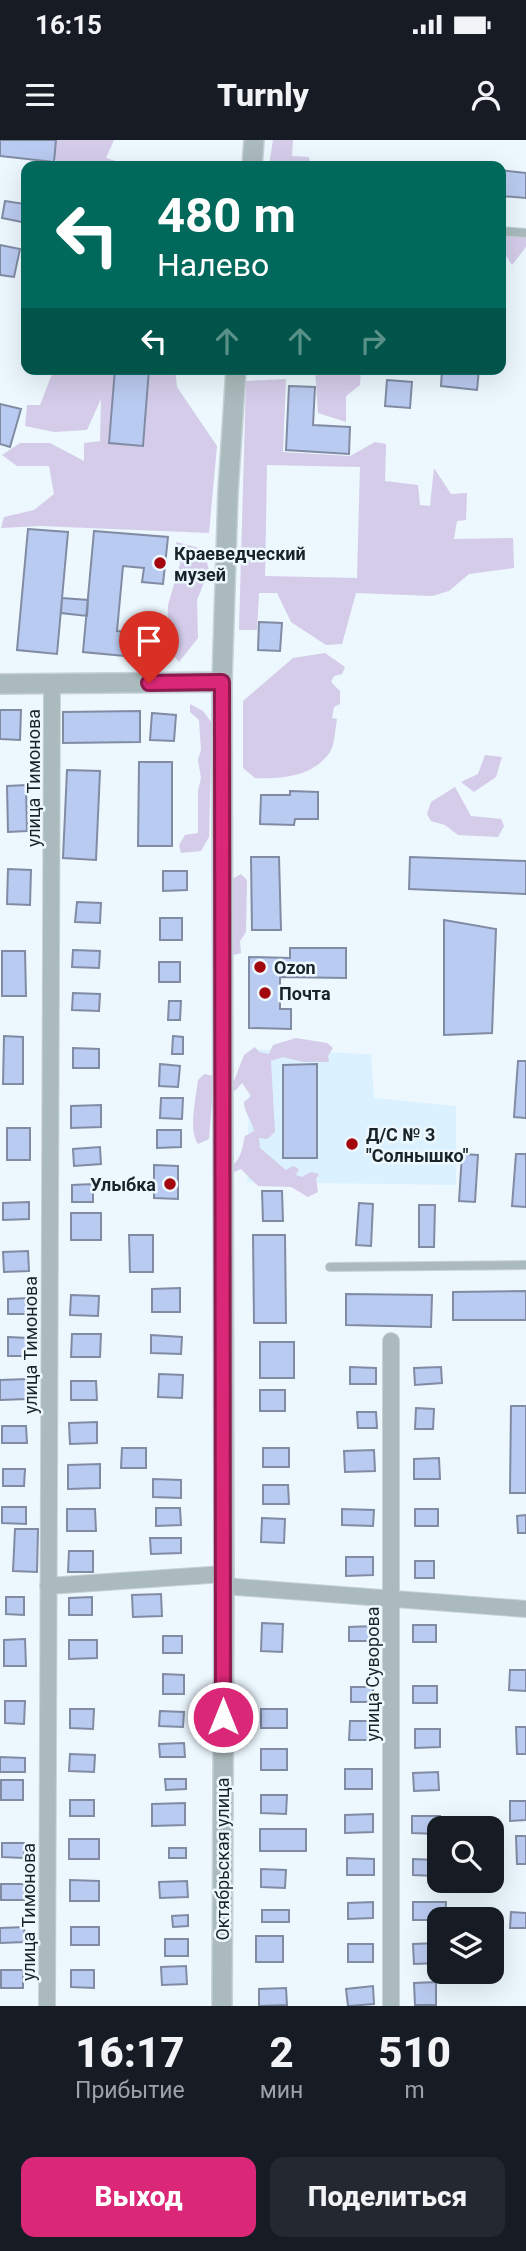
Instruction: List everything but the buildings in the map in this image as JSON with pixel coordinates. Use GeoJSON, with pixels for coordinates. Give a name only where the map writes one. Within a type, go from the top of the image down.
{"type":"FeatureCollection","features":[{"type":"Feature","properties":{"kind":"street"},"geometry":{"type":"LineString","coordinates":[[252,161],[254,140]]}},
{"type":"Feature","properties":{"kind":"street","name":"Октябрьская улица"},"geometry":{"type":"LineString","coordinates":[[222,2006],[222,682],[228,492],[236,375]]}},
{"type":"Feature","properties":{"kind":"street"},"geometry":{"type":"LineString","coordinates":[[0,684],[222,682]]}},
{"type":"Feature","properties":{"kind":"street","name":"улица Тимонова"},"geometry":{"type":"LineString","coordinates":[[47,2006],[52,684]]}},
{"type":"Feature","properties":{"kind":"street","name":"улица Суворова"},"geometry":{"type":"LineString","coordinates":[[391,1341],[391,2006]]}},
{"type":"Feature","properties":{"kind":"street"},"geometry":{"type":"LineString","coordinates":[[48,1586],[224,1580],[391,1599],[526,1609]]}},
{"type":"Feature","properties":{"kind":"lane"},"geometry":{"type":"LineString","coordinates":[[506,231],[526,233]]}},
{"type":"Feature","properties":{"kind":"lane"},"geometry":{"type":"LineString","coordinates":[[330,1267],[526,1265]]}},
{"type":"Feature","properties":{"kind":"shaded area"},"geometry":{"type":"Polygon","coordinates":[[[42,140],[114,140],[106,158],[116,161],[56,161],[52,150],[42,140]]]}},
{"type":"Feature","properties":{"kind":"shaded area"},"geometry":{"type":"Polygon","coordinates":[[[273,140],[293,140],[292,156],[309,157],[309,161],[270,161],[273,140]]]}},
{"type":"Feature","properties":{"kind":"shaded area"},"geometry":{"type":"Polygon","coordinates":[[[506,235],[526,237],[526,247],[512,265],[506,256],[506,235]]]}},
{"type":"Feature","properties":{"kind":"shaded area"},"geometry":{"type":"Polygon","coordinates":[[[52,375],[176,375],[177,387],[217,446],[209,533],[40,526],[1,528],[4,517],[34,510],[54,494],[49,466],[17,466],[2,455],[20,443],[50,443],[84,461],[84,443],[100,441],[101,399],[87,430],[54,432],[25,426],[27,405],[40,405],[52,375]]]}},
{"type":"Feature","properties":{"kind":"shaded area"},"geometry":{"type":"Polygon","coordinates":[[[315,375],[361,375],[360,385],[346,396],[346,422],[318,413],[315,375]]]}},
{"type":"Feature","properties":{"kind":"shaded area"},"geometry":{"type":"Polygon","coordinates":[[[286,379],[283,452],[350,456],[375,442],[386,444],[385,481],[418,485],[420,505],[430,506],[434,468],[451,494],[467,493],[466,520],[457,521],[454,539],[513,538],[514,568],[469,574],[449,591],[432,596],[356,593],[342,644],[326,645],[291,622],[277,593],[259,593],[257,630],[239,630],[246,381],[286,379]],[[267,465],[265,576],[357,578],[360,467],[267,465]]]}},
{"type":"Feature","properties":{"kind":"shaded area"},"geometry":{"type":"Polygon","coordinates":[[[176,542],[203,549],[209,570],[197,600],[198,638],[179,662],[167,648],[168,605],[180,564],[176,542]]]}},
{"type":"Feature","properties":{"kind":"shaded area"},"geometry":{"type":"Polygon","coordinates":[[[325,653],[345,667],[342,674],[334,676],[331,682],[340,691],[340,704],[334,707],[332,718],[337,719],[330,752],[315,767],[296,775],[255,778],[243,768],[243,701],[293,658],[325,653]]]}},
{"type":"Feature","properties":{"kind":"shaded area"},"geometry":{"type":"Polygon","coordinates":[[[190,704],[203,711],[212,723],[209,837],[201,851],[181,853],[179,845],[185,835],[198,833],[198,791],[201,778],[198,760],[201,750],[199,720],[190,712],[190,704]]]}},
{"type":"Feature","properties":{"kind":"shaded area"},"geometry":{"type":"Polygon","coordinates":[[[485,755],[502,757],[496,777],[474,792],[461,782],[478,774],[485,755]]]}},
{"type":"Feature","properties":{"kind":"shaded area"},"geometry":{"type":"Polygon","coordinates":[[[455,787],[471,816],[501,819],[504,826],[498,837],[458,835],[445,825],[431,821],[427,814],[431,802],[455,787]]]}},
{"type":"Feature","properties":{"kind":"shaded area"},"geometry":{"type":"Polygon","coordinates":[[[241,874],[247,880],[246,932],[240,941],[241,953],[234,955],[228,950],[228,940],[233,936],[232,879],[241,874]]]}},
{"type":"Feature","properties":{"kind":"shaded area"},"geometry":{"type":"Polygon","coordinates":[[[296,1038],[327,1043],[333,1048],[328,1056],[329,1062],[303,1062],[283,1057],[271,1061],[275,1132],[267,1139],[259,1138],[260,1148],[286,1170],[293,1166],[299,1169],[296,1175],[302,1177],[311,1172],[319,1174],[316,1179],[318,1192],[308,1197],[291,1187],[258,1186],[241,1169],[230,1174],[229,1167],[239,1158],[245,1136],[254,1131],[244,1102],[251,1096],[242,1083],[235,1091],[229,1084],[234,1081],[244,1055],[255,1047],[259,1052],[269,1054],[273,1045],[296,1038]]]}},
{"type":"Feature","properties":{"kind":"shaded area","name":"Д/С № 3 \"Солнышко\""},"geometry":{"type":"Polygon","coordinates":[[[250,1049],[371,1054],[374,1098],[456,1106],[456,1185],[247,1182],[250,1049]]]}},
{"type":"Feature","properties":{"kind":"shaded area"},"geometry":{"type":"Polygon","coordinates":[[[204,1074],[214,1076],[209,1139],[198,1144],[193,1131],[194,1113],[198,1080],[204,1074]]]}},
{"type":"Feature","properties":{"kind":"place","name":"Краеведческий музей"},"geometry":{"type":"Point","coordinates":[160,563]}},
{"type":"Feature","properties":{"kind":"place","name":"Ozon"},"geometry":{"type":"Point","coordinates":[260,967]}},
{"type":"Feature","properties":{"kind":"place","name":"Почта"},"geometry":{"type":"Point","coordinates":[265,993]}},
{"type":"Feature","properties":{"kind":"place","name":"Д/С № 3 \"Солнышко\""},"geometry":{"type":"Point","coordinates":[352,1144]}},
{"type":"Feature","properties":{"kind":"place","name":"Улыбка"},"geometry":{"type":"Point","coordinates":[170,1184]}},
{"type":"Feature","properties":{"kind":"route"},"geometry":{"type":"LineString","coordinates":[[149,683],[222,682],[223,1717]]}}]}
